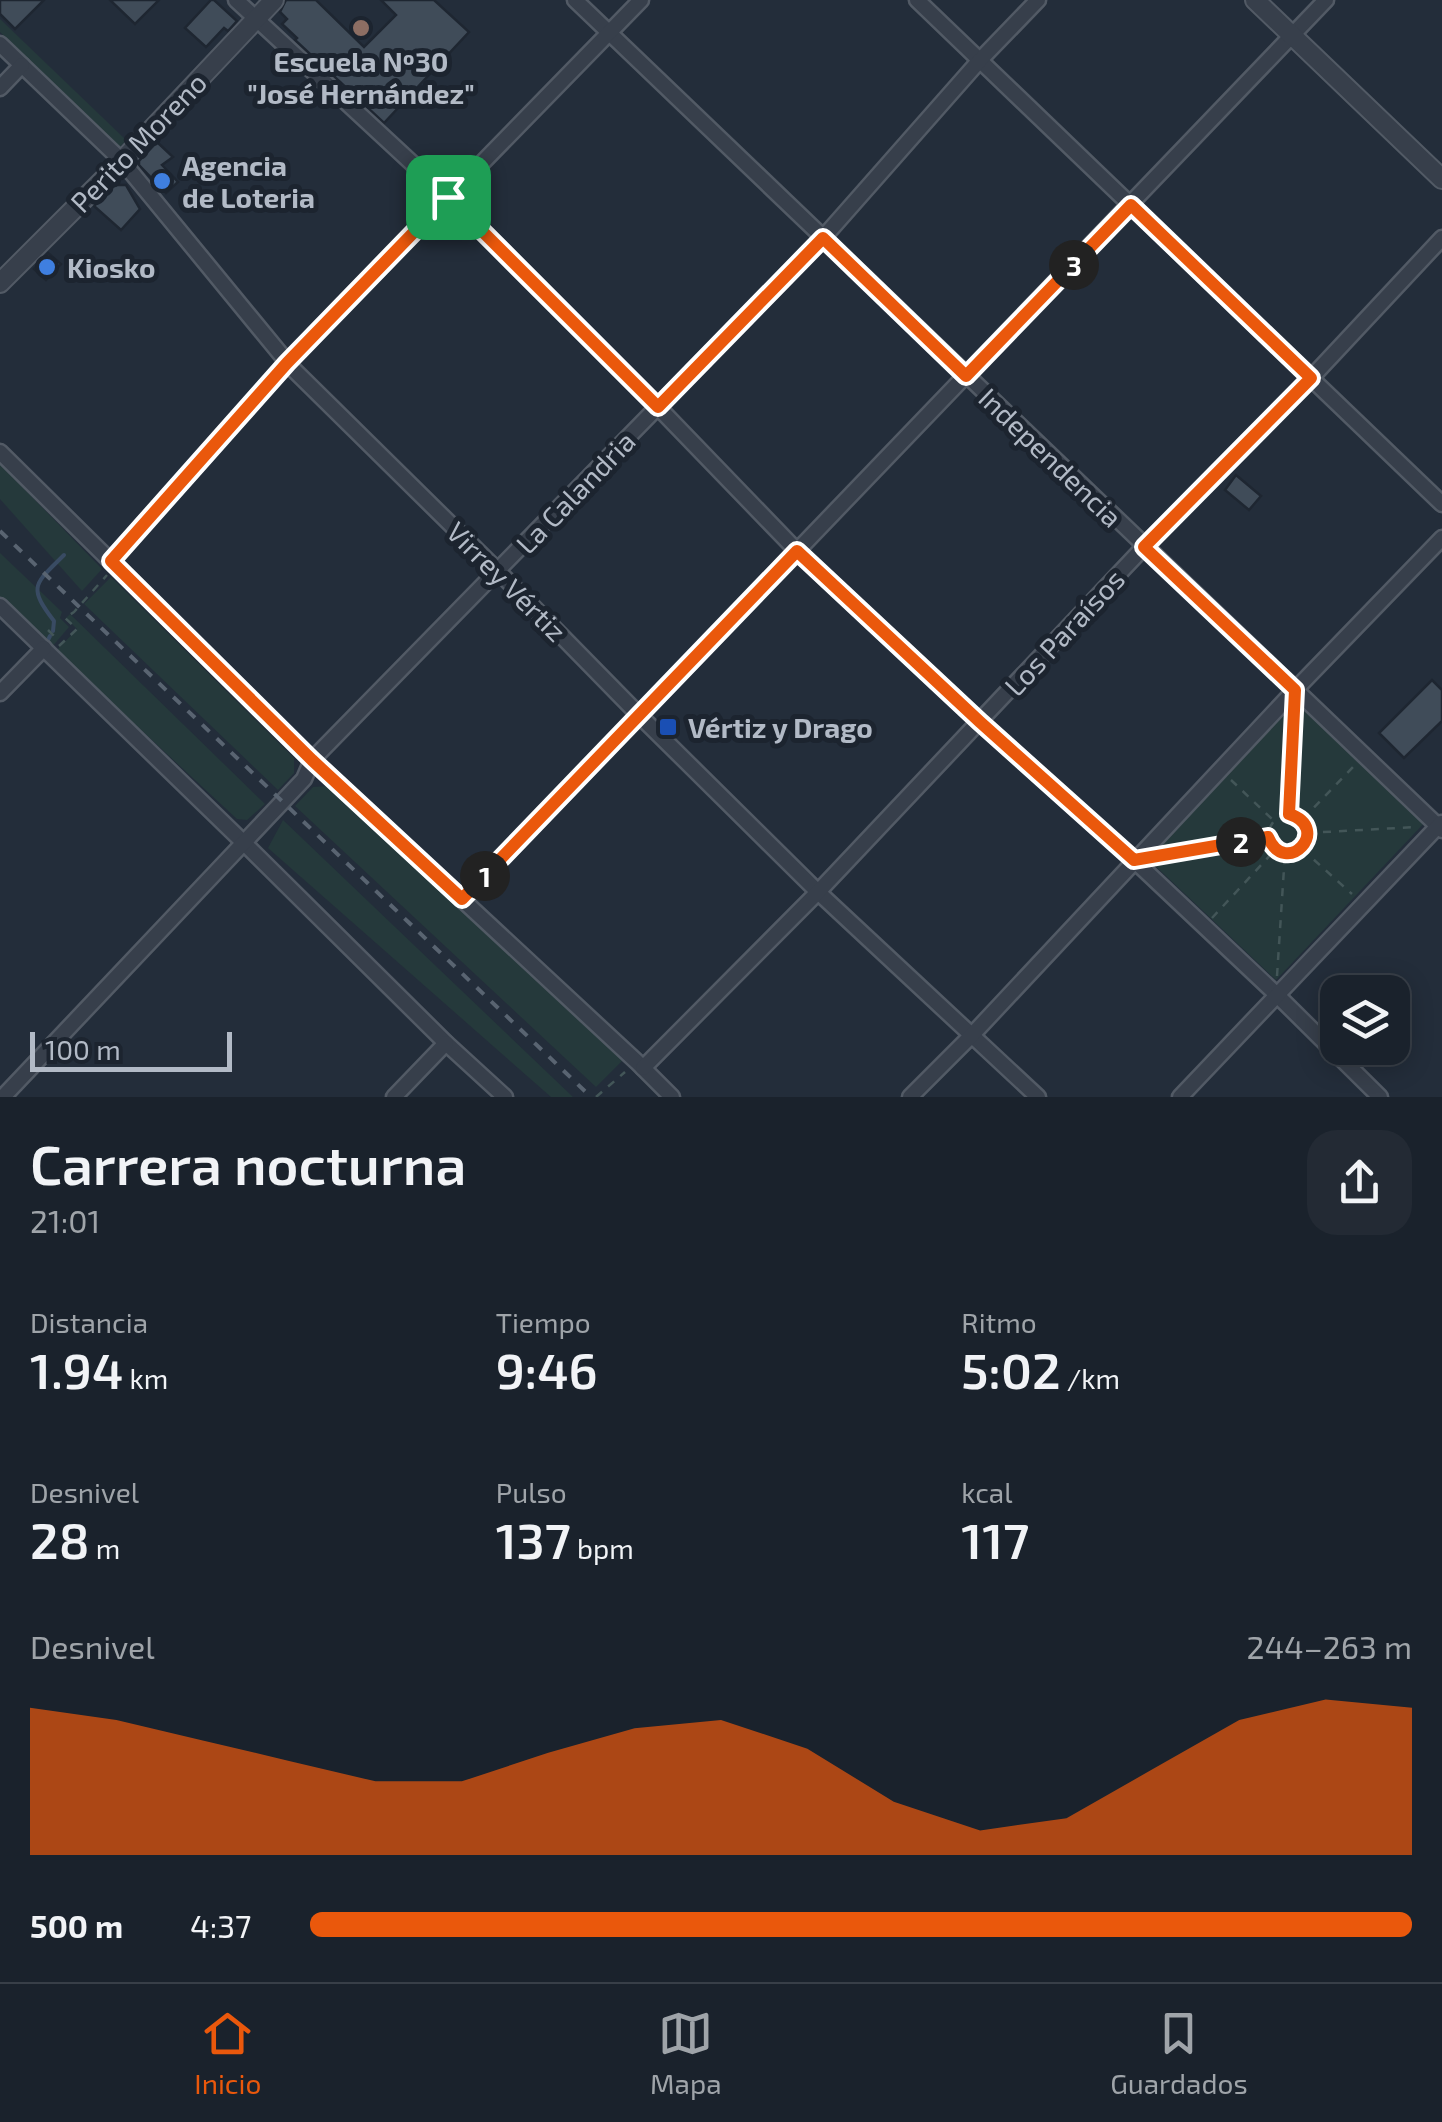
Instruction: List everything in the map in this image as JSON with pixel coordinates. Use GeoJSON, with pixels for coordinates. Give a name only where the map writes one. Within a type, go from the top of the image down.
{"type":"FeatureCollection","features":[{"type":"Feature","properties":{"kind":"street"},"geometry":{"type":"LineString","coordinates":[[236,0],[448,197],[797,551],[1134,860],[1380,1097]]}},
{"type":"Feature","properties":{"kind":"street","name":"Perito Moreno"},"geometry":{"type":"LineString","coordinates":[[0,282],[274,0]]}},
{"type":"Feature","properties":{"kind":"street","name":"Independencia"},"geometry":{"type":"LineString","coordinates":[[575,0],[1144,547],[1441,826]]}},
{"type":"Feature","properties":{"kind":"street"},"geometry":{"type":"LineString","coordinates":[[111,561],[287,363],[642,0]]}},
{"type":"Feature","properties":{"kind":"street"},"geometry":{"type":"LineString","coordinates":[[917,0],[1442,504]]}},
{"type":"Feature","properties":{"kind":"street","name":"La Calandria"},"geometry":{"type":"LineString","coordinates":[[244,843],[304,779],[312,760],[823,238],[1038,0]]}},
{"type":"Feature","properties":{"kind":"street"},"geometry":{"type":"LineString","coordinates":[[1255,0],[1442,179]]}},
{"type":"Feature","properties":{"kind":"street"},"geometry":{"type":"LineString","coordinates":[[462,899],[1326,0]]}},
{"type":"Feature","properties":{"kind":"street","name":"Virrey Vértiz"},"geometry":{"type":"LineString","coordinates":[[0,44],[122,160],[287,363],[818,892],[1038,1097]]}},
{"type":"Feature","properties":{"kind":"street"},"geometry":{"type":"LineString","coordinates":[[0,88],[22,65]]}},
{"type":"Feature","properties":{"kind":"street","name":"Los Paraísos"},"geometry":{"type":"LineString","coordinates":[[640,1065],[818,892],[1442,238]]}},
{"type":"Feature","properties":{"kind":"street"},"geometry":{"type":"LineString","coordinates":[[0,452],[312,760],[672,1097]]}},
{"type":"Feature","properties":{"kind":"street"},"geometry":{"type":"LineString","coordinates":[[910,1097],[1442,538]]}},
{"type":"Feature","properties":{"kind":"street"},"geometry":{"type":"LineString","coordinates":[[0,606],[50,646],[244,843],[505,1097]]}},
{"type":"Feature","properties":{"kind":"street"},"geometry":{"type":"LineString","coordinates":[[0,693],[50,646]]}},
{"type":"Feature","properties":{"kind":"street"},"geometry":{"type":"LineString","coordinates":[[1180,1097],[1441,826]]}},
{"type":"Feature","properties":{"kind":"street"},"geometry":{"type":"LineString","coordinates":[[4,1097],[244,843]]}},
{"type":"Feature","properties":{"kind":"street"},"geometry":{"type":"LineString","coordinates":[[394,1097],[446,1043]]}},
{"type":"Feature","properties":{"kind":"path"},"geometry":{"type":"LineString","coordinates":[[48,630],[50,646],[77,628],[65,618],[110,571],[111,561]]}},
{"type":"Feature","properties":{"kind":"path"},"geometry":{"type":"LineString","coordinates":[[1289,814],[1295,690]]}},
{"type":"Feature","properties":{"kind":"path"},"geometry":{"type":"LineString","coordinates":[[1302,820],[1364,756]]}},
{"type":"Feature","properties":{"kind":"path"},"geometry":{"type":"LineString","coordinates":[[1220,770],[1274,820]]}},
{"type":"Feature","properties":{"kind":"path"},"geometry":{"type":"LineString","coordinates":[[1289,814],[1302,820],[1308,833],[1301,848],[1286,853],[1276,849],[1268,837],[1274,820],[1289,814]]}},
{"type":"Feature","properties":{"kind":"path"},"geometry":{"type":"LineString","coordinates":[[1308,833],[1441,826]]}},
{"type":"Feature","properties":{"kind":"path"},"geometry":{"type":"LineString","coordinates":[[1134,860],[1268,837]]}},
{"type":"Feature","properties":{"kind":"path"},"geometry":{"type":"LineString","coordinates":[[1301,848],[1364,904]]}},
{"type":"Feature","properties":{"kind":"path"},"geometry":{"type":"LineString","coordinates":[[1204,927],[1276,849]]}},
{"type":"Feature","properties":{"kind":"path"},"geometry":{"type":"LineString","coordinates":[[1276,994],[1286,853]]}},
{"type":"Feature","properties":{"kind":"path"},"geometry":{"type":"LineString","coordinates":[[596,1097],[640,1065]]}},
{"type":"Feature","properties":{"kind":"green space"},"geometry":{"type":"Polygon","coordinates":[[[0,19],[126,140],[120,147],[0,32],[0,19]]]}},
{"type":"Feature","properties":{"kind":"green space"},"geometry":{"type":"Polygon","coordinates":[[[0,464],[102,569],[82,591],[0,499],[0,464]]]}},
{"type":"Feature","properties":{"kind":"green space"},"geometry":{"type":"Polygon","coordinates":[[[0,553],[62,612],[60,618],[69,627],[51,648],[0,600],[0,553]]]}},
{"type":"Feature","properties":{"kind":"green space"},"geometry":{"type":"Polygon","coordinates":[[[111,577],[294,758],[294,773],[278,790],[84,604],[111,577]]]}},
{"type":"Feature","properties":{"kind":"green space"},"geometry":{"type":"Polygon","coordinates":[[[70,614],[265,804],[247,820],[237,819],[56,651],[77,629],[66,618],[70,614]]]}},
{"type":"Feature","properties":{"kind":"green space"},"geometry":{"type":"Polygon","coordinates":[[[1300,698],[1429,818],[1276,980],[1148,859],[1300,698]]]}},
{"type":"Feature","properties":{"kind":"green space"},"geometry":{"type":"Polygon","coordinates":[[[327,786],[624,1059],[596,1087],[295,806],[313,787],[327,786]]]}},
{"type":"Feature","properties":{"kind":"green space"},"geometry":{"type":"Polygon","coordinates":[[[283,820],[573,1097],[551,1097],[268,848],[283,820]]]}},
{"type":"Feature","properties":{"kind":"building"},"geometry":{"type":"Polygon","coordinates":[[[0,0],[44,0],[15,29],[0,14],[0,0]]]}},
{"type":"Feature","properties":{"kind":"building"},"geometry":{"type":"Polygon","coordinates":[[[110,0],[159,0],[135,24],[110,0]]]}},
{"type":"Feature","properties":{"kind":"building"},"geometry":{"type":"Polygon","coordinates":[[[211,0],[237,21],[206,47],[185,28],[211,0]]]}},
{"type":"Feature","properties":{"kind":"building"},"geometry":{"type":"Polygon","coordinates":[[[286,0],[316,0],[364,47],[396,15],[381,0],[434,0],[469,32],[384,123],[282,24],[287,19],[280,12],[286,0]]]}},
{"type":"Feature","properties":{"kind":"building"},"geometry":{"type":"Polygon","coordinates":[[[157,142],[173,157],[162,165],[178,182],[166,193],[139,165],[157,142]]]}},
{"type":"Feature","properties":{"kind":"building"},"geometry":{"type":"Polygon","coordinates":[[[115,185],[126,185],[140,209],[121,230],[94,206],[115,185]]]}},
{"type":"Feature","properties":{"kind":"building","name":"Kiosko"},"geometry":{"type":"Polygon","coordinates":[[[48,253],[61,264],[46,280],[34,269],[48,253]]]}},
{"type":"Feature","properties":{"kind":"building"},"geometry":{"type":"Polygon","coordinates":[[[1236,475],[1261,496],[1249,510],[1225,490],[1236,475]]]}},
{"type":"Feature","properties":{"kind":"building"},"geometry":{"type":"Polygon","coordinates":[[[1432,680],[1442,690],[1442,721],[1404,758],[1379,733],[1432,680]]]}},
{"type":"Feature","properties":{"kind":"waterway"},"geometry":{"type":"LineString","coordinates":[[53,631],[54,621],[40,600],[38,586],[64,555]]}},
{"type":"Feature","properties":{"kind":"waterway"},"geometry":{"type":"LineString","coordinates":[[48,640],[50,636]]}},
{"type":"Feature","properties":{"kind":"railway"},"geometry":{"type":"LineString","coordinates":[[0,531],[591,1097]]}},
{"type":"Feature","properties":{"kind":"place","name":"Escuela Nº30 \"José Hernández\""},"geometry":{"type":"Point","coordinates":[361,28]}},
{"type":"Feature","properties":{"kind":"place","name":"Agencia de Loteria"},"geometry":{"type":"Point","coordinates":[162,181]}},
{"type":"Feature","properties":{"kind":"place","name":"Kiosko"},"geometry":{"type":"Point","coordinates":[47,267]}},
{"type":"Feature","properties":{"kind":"place","name":"Vértiz y Drago"},"geometry":{"type":"Point","coordinates":[668,727]}},
{"type":"Feature","properties":{"kind":"route"},"geometry":{"type":"LineString","coordinates":[[448,197],[658,407],[823,238],[966,376],[1131,205],[1311,378],[1144,547],[1295,690],[1289,814],[1305,824],[1307,839],[1301,848],[1280,852],[1268,837],[1134,860],[797,551],[462,899],[312,760],[111,561],[287,363],[448,197]]}}]}
